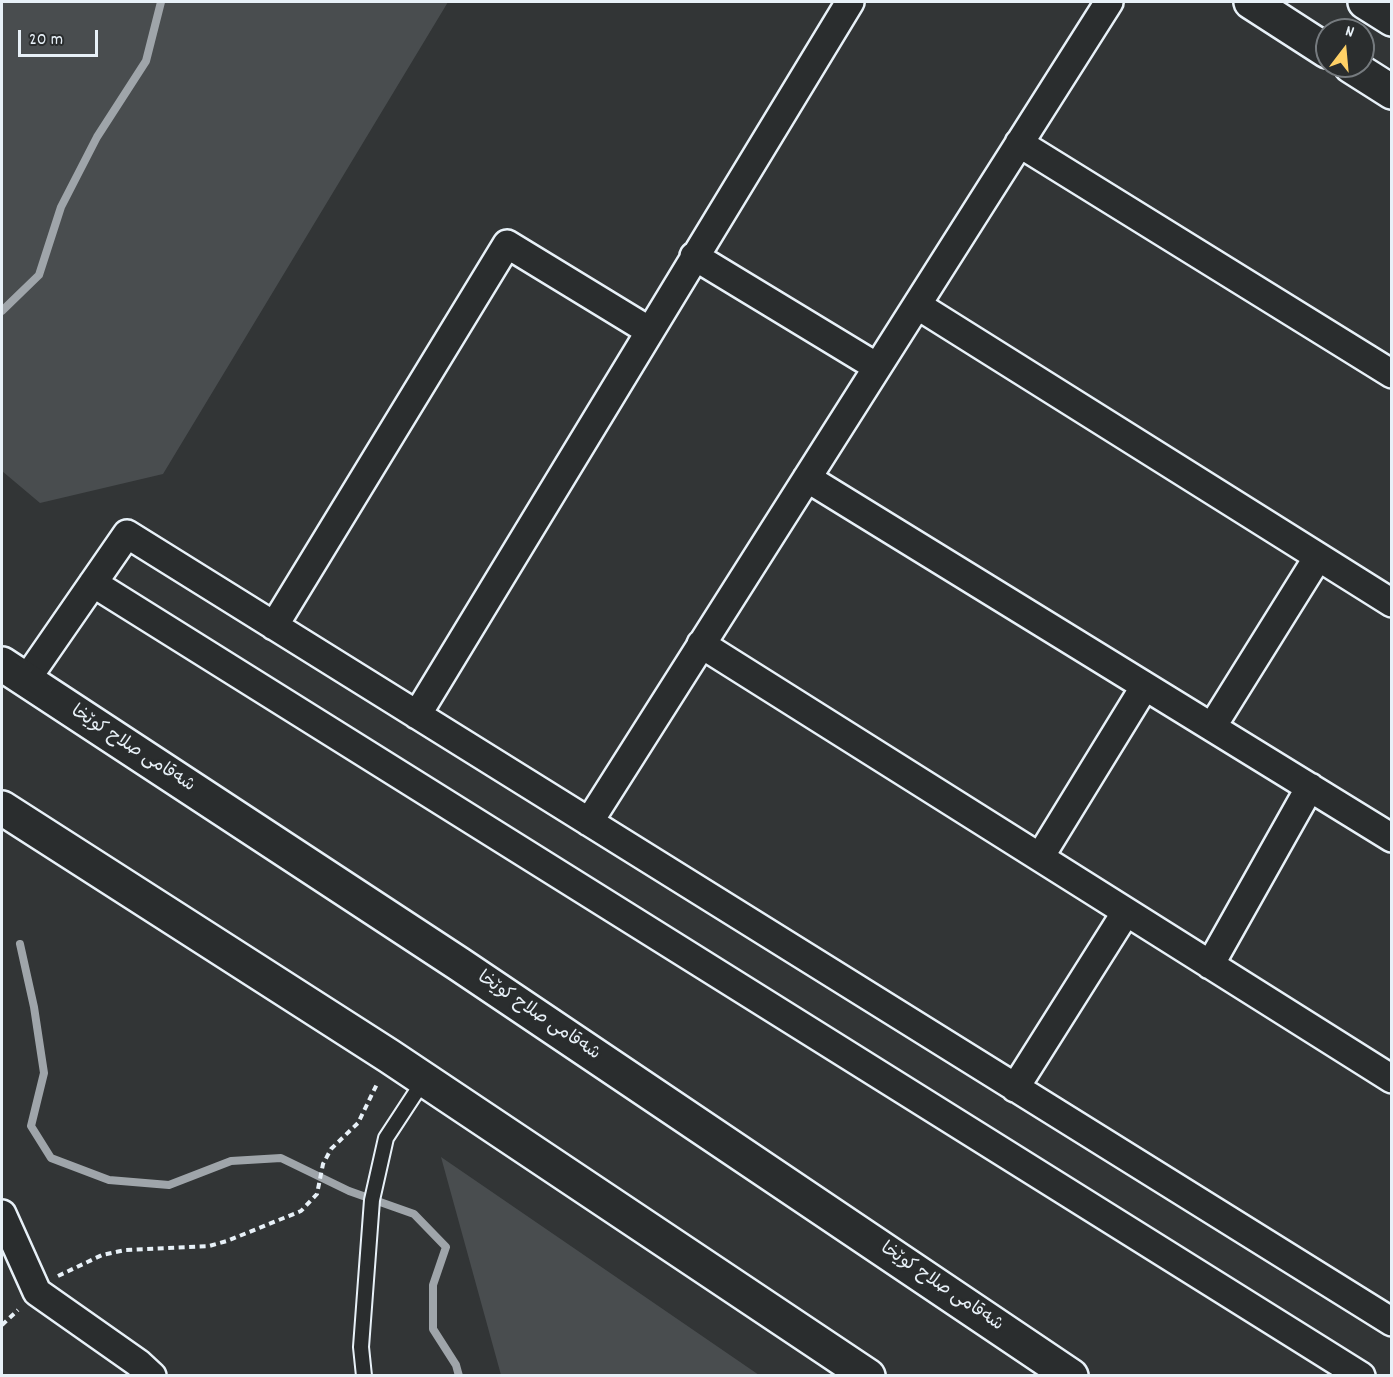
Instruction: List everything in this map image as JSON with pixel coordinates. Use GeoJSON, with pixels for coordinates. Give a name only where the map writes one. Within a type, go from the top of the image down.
{"type":"FeatureCollection","features":[{"type":"Feature","properties":{"kind":"main road"},"geometry":{"type":"LineString","coordinates":[[1251,2],[1315,43]]}},
{"type":"Feature","properties":{"kind":"main road"},"geometry":{"type":"LineString","coordinates":[[1365,2],[1392,19]]}},
{"type":"Feature","properties":{"kind":"main road"},"geometry":{"type":"LineString","coordinates":[[1370,78],[1392,92]]}},
{"type":"Feature","properties":{"kind":"main road","name":"شەقامی صلاح کوێخا"},"geometry":{"type":"LineString","coordinates":[[14,672],[459,964],[1071,1376]]}},
{"type":"Feature","properties":{"kind":"main road"},"geometry":{"type":"LineString","coordinates":[[2,808],[389,1056],[846,1376]]}},
{"type":"Feature","properties":{"kind":"main road"},"geometry":{"type":"LineString","coordinates":[[424,1080],[868,1376]]}},
{"type":"Feature","properties":{"kind":"street"},"geometry":{"type":"LineString","coordinates":[[417,715],[648,330],[850,2]]}},
{"type":"Feature","properties":{"kind":"street"},"geometry":{"type":"LineString","coordinates":[[589,822],[1109,2]]}},
{"type":"Feature","properties":{"kind":"street"},"geometry":{"type":"LineString","coordinates":[[1019,143],[1392,375]]}},
{"type":"Feature","properties":{"kind":"street"},"geometry":{"type":"LineString","coordinates":[[274,626],[507,244],[648,330]]}},
{"type":"Feature","properties":{"kind":"street"},"geometry":{"type":"LineString","coordinates":[[694,256],[877,367]]}},
{"type":"Feature","properties":{"kind":"street"},"geometry":{"type":"LineString","coordinates":[[917,305],[1392,603]]}},
{"type":"Feature","properties":{"kind":"street"},"geometry":{"type":"LineString","coordinates":[[807,478],[1392,838]]}},
{"type":"Feature","properties":{"kind":"street"},"geometry":{"type":"LineString","coordinates":[[14,672],[93,583],[127,534],[1392,1323]]}},
{"type":"Feature","properties":{"kind":"street"},"geometry":{"type":"LineString","coordinates":[[1212,727],[1318,557]]}},
{"type":"Feature","properties":{"kind":"street"},"geometry":{"type":"LineString","coordinates":[[93,583],[1361,1376]]}},
{"type":"Feature","properties":{"kind":"street"},"geometry":{"type":"LineString","coordinates":[[701,644],[1392,1079]]}},
{"type":"Feature","properties":{"kind":"street"},"geometry":{"type":"LineString","coordinates":[[1040,857],[1145,686]]}},
{"type":"Feature","properties":{"kind":"street"},"geometry":{"type":"LineString","coordinates":[[1210,965],[1310,788]]}},
{"type":"Feature","properties":{"kind":"street"},"geometry":{"type":"LineString","coordinates":[[1015,1088],[1126,912]]}},
{"type":"Feature","properties":{"kind":"street"},"geometry":{"type":"LineString","coordinates":[[2,1214],[37,1292],[138,1363],[152,1376]]}},
{"type":"Feature","properties":{"kind":"lane"},"geometry":{"type":"LineString","coordinates":[[364,1376],[361,1347],[372,1200],[386,1138],[424,1080]]}},
{"type":"Feature","properties":{"kind":"path"},"geometry":{"type":"LineString","coordinates":[[2,1325],[37,1292],[72,1267],[102,1255],[125,1250],[209,1246],[301,1211],[317,1194],[323,1164],[331,1149],[358,1124],[389,1056]]}},
{"type":"Feature","properties":{"kind":"shaded area"},"geometry":{"type":"Polygon","coordinates":[[[2,2],[448,2],[163,474],[40,503],[2,471],[2,2]]]}},
{"type":"Feature","properties":{"kind":"shaded area"},"geometry":{"type":"Polygon","coordinates":[[[441,1157],[759,1375],[501,1375],[441,1157]]]}},
{"type":"Feature","properties":{"kind":"waterway"},"geometry":{"type":"LineString","coordinates":[[2,311],[39,275],[61,207],[97,137],[146,61],[161,2]]}},
{"type":"Feature","properties":{"kind":"waterway"},"geometry":{"type":"LineString","coordinates":[[20,944],[34,1007],[44,1073],[31,1126],[51,1158],[109,1180],[169,1185],[231,1161],[281,1158],[349,1191],[414,1214],[446,1247],[433,1285],[433,1329],[456,1365],[459,1376]]}}]}
